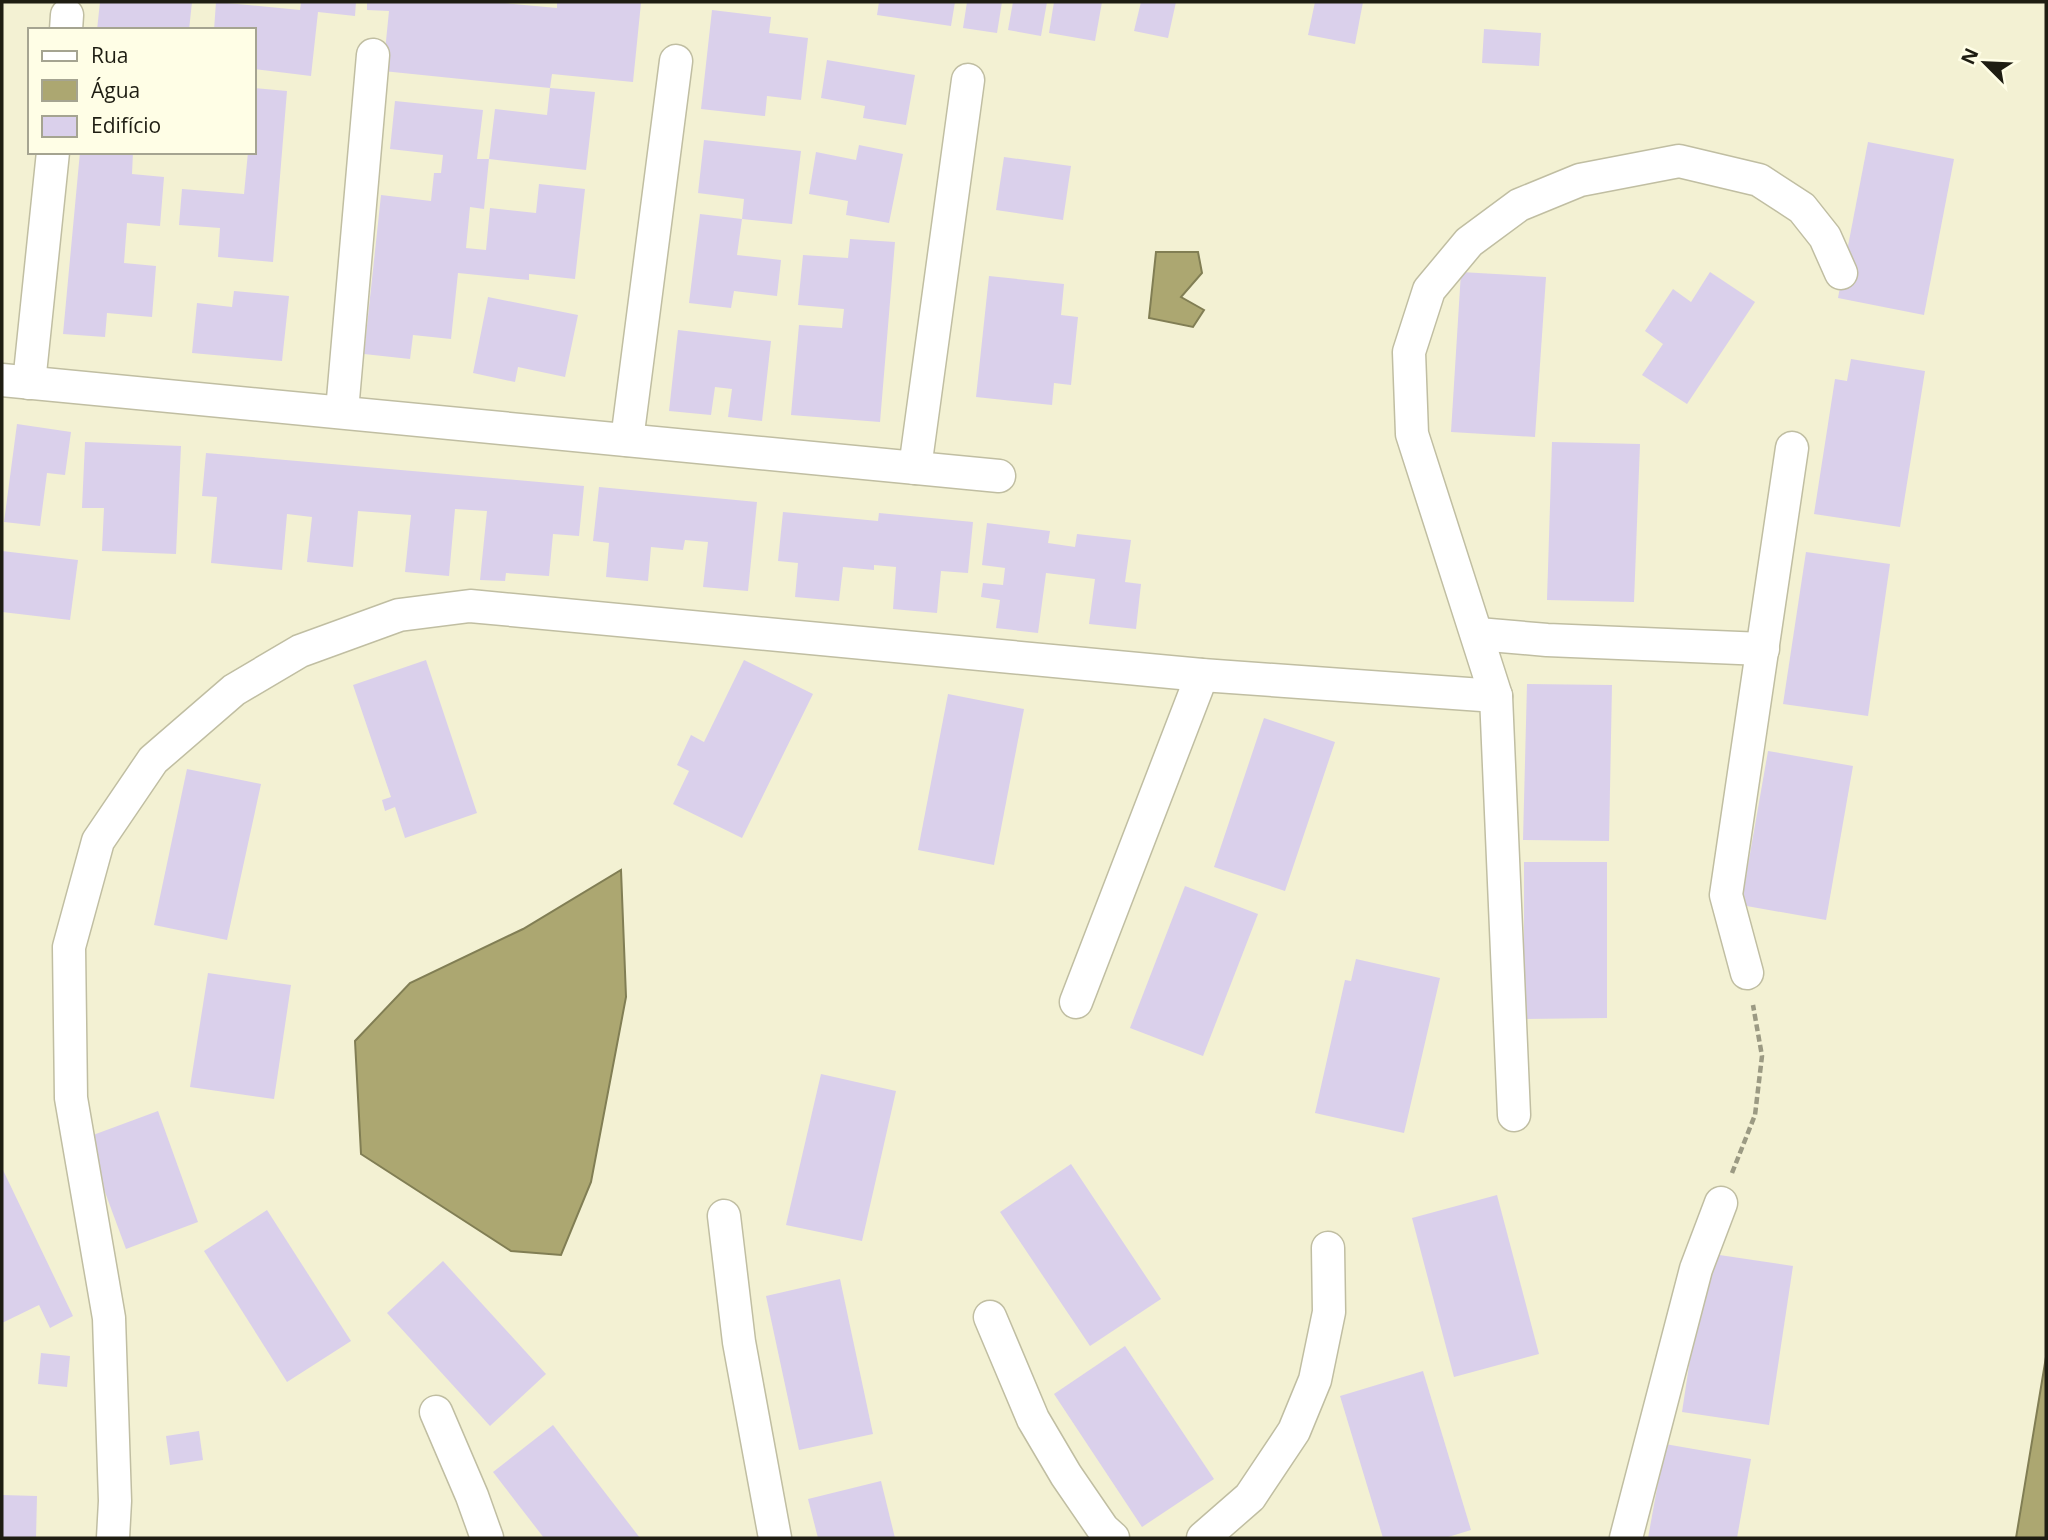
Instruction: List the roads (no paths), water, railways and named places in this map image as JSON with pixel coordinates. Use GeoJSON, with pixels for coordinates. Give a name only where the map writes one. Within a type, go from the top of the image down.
{"type":"FeatureCollection","features":[{"type":"Feature","properties":{"kind":"street"},"geometry":{"type":"LineString","coordinates":[[342,411],[373,55]]}},
{"type":"Feature","properties":{"kind":"street"},"geometry":{"type":"LineString","coordinates":[[627,440],[676,61]]}},
{"type":"Feature","properties":{"kind":"street"},"geometry":{"type":"LineString","coordinates":[[915,468],[968,80]]}},
{"type":"Feature","properties":{"kind":"street"},"geometry":{"type":"LineString","coordinates":[[53,154],[15,381],[999,476]]}},
{"type":"Feature","properties":{"kind":"street"},"geometry":{"type":"LineString","coordinates":[[1514,1115],[1496,696],[1412,434],[1409,352],[1429,290],[1469,242],[1518,205],[1580,180],[1679,161],[1759,180],[1802,208],[1825,237],[1841,274]]}},
{"type":"Feature","properties":{"kind":"street"},"geometry":{"type":"LineString","coordinates":[[1747,974],[1726,895],[1792,448]]}},
{"type":"Feature","properties":{"kind":"street"},"geometry":{"type":"LineString","coordinates":[[113,1538],[115,1501],[109,1318],[71,1098],[69,947],[98,841],[153,760],[234,690],[300,651],[399,615],[471,606],[1202,675],[1496,696]]}},
{"type":"Feature","properties":{"kind":"street"},"geometry":{"type":"LineString","coordinates":[[1478,634],[1546,640],[1763,649]]}},
{"type":"Feature","properties":{"kind":"street"},"geometry":{"type":"LineString","coordinates":[[1076,1002],[1202,675]]}},
{"type":"Feature","properties":{"kind":"street"},"geometry":{"type":"LineString","coordinates":[[1626,1538],[1696,1269],[1721,1203]]}},
{"type":"Feature","properties":{"kind":"street"},"geometry":{"type":"LineString","coordinates":[[724,1216],[739,1342],[775,1538]]}},
{"type":"Feature","properties":{"kind":"street"},"geometry":{"type":"LineString","coordinates":[[1203,1538],[1250,1497],[1294,1431],[1315,1380],[1329,1312],[1328,1248]]}},
{"type":"Feature","properties":{"kind":"street"},"geometry":{"type":"LineString","coordinates":[[990,1317],[1033,1419],[1066,1475],[1103,1529],[1113,1538]]}},
{"type":"Feature","properties":{"kind":"street"},"geometry":{"type":"LineString","coordinates":[[436,1412],[488,1538]]}},
{"type":"Feature","properties":{"kind":"water"},"geometry":{"type":"Polygon","coordinates":[[[1156,252],[1198,252],[1202,273],[1181,297],[1204,310],[1193,327],[1149,318],[1156,252]]]}},
{"type":"Feature","properties":{"kind":"water"},"geometry":{"type":"Polygon","coordinates":[[[621,870],[626,997],[591,1182],[561,1255],[511,1251],[361,1154],[355,1041],[410,983],[523,929],[621,870]]]}},
{"type":"Feature","properties":{"kind":"water"},"geometry":{"type":"Polygon","coordinates":[[[2046,1357],[2046,1538],[2016,1538],[2046,1357]]]}}]}
